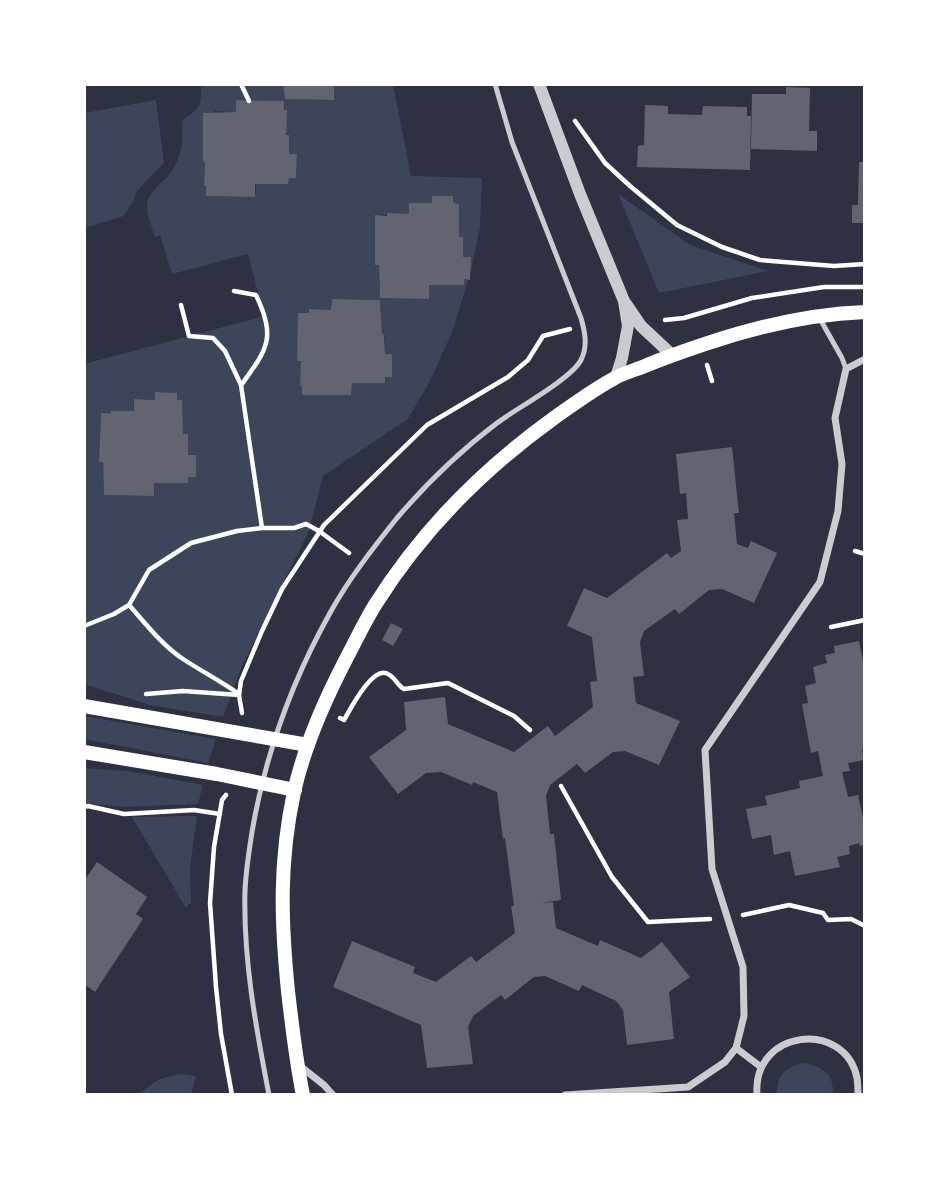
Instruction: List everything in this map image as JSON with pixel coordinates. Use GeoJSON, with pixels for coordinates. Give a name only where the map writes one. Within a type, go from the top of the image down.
{"type":"FeatureCollection","features":[{"type":"Feature","properties":{"kind":"main road"},"geometry":{"type":"LineString","coordinates":[[303,1095],[283,940],[282,888],[285,850],[295,790],[308,745],[321,712],[374,606],[420,542],[476,481],[522,441],[616,377],[736,333],[818,315],[865,312]]}},
{"type":"Feature","properties":{"kind":"main road"},"geometry":{"type":"LineString","coordinates":[[84,706],[308,745]]}},
{"type":"Feature","properties":{"kind":"main road"},"geometry":{"type":"LineString","coordinates":[[84,752],[295,790]]}},
{"type":"Feature","properties":{"kind":"street"},"geometry":{"type":"LineString","coordinates":[[539,84],[624,301],[641,326],[673,355]]}},
{"type":"Feature","properties":{"kind":"street"},"geometry":{"type":"LineString","coordinates":[[616,377],[628,326],[624,301]]}},
{"type":"Feature","properties":{"kind":"street"},"geometry":{"type":"LineString","coordinates":[[565,1095],[633,1093],[688,1087],[725,1062],[736,1048],[744,1016],[743,967],[712,869],[705,750],[820,582],[838,511],[842,464],[835,418],[846,369],[865,359]]}},
{"type":"Feature","properties":{"kind":"street"},"geometry":{"type":"LineString","coordinates":[[757,1095],[756,1084],[761,1067],[772,1052],[787,1042],[804,1039],[822,1041],[838,1048],[850,1061],[857,1078],[858,1095]]}},
{"type":"Feature","properties":{"kind":"street"},"geometry":{"type":"LineString","coordinates":[[736,1048],[761,1067]]}},
{"type":"Feature","properties":{"kind":"street"},"geometry":{"type":"LineString","coordinates":[[297,1063],[333,1095]]}},
{"type":"Feature","properties":{"kind":"lane"},"geometry":{"type":"LineString","coordinates":[[269,1095],[245,941],[245,889],[263,783],[275,739],[307,656],[331,611],[362,563],[398,518],[450,462],[496,424],[544,392],[575,367],[584,349],[585,332],[581,318],[512,142],[495,84]]}},
{"type":"Feature","properties":{"kind":"lane"},"geometry":{"type":"LineString","coordinates":[[818,315],[846,369]]}},
{"type":"Feature","properties":{"kind":"path"},"geometry":{"type":"LineString","coordinates":[[241,84],[249,101]]}},
{"type":"Feature","properties":{"kind":"path"},"geometry":{"type":"LineString","coordinates":[[570,114],[605,163],[677,225],[722,247],[760,260],[834,266],[865,264]]}},
{"type":"Feature","properties":{"kind":"path"},"geometry":{"type":"LineString","coordinates":[[656,317],[668,321],[752,298],[824,287],[865,287]]}},
{"type":"Feature","properties":{"kind":"path"},"geometry":{"type":"LineString","coordinates":[[234,291],[256,295],[268,327],[266,345],[260,358],[241,385]]}},
{"type":"Feature","properties":{"kind":"path"},"geometry":{"type":"LineString","coordinates":[[181,305],[189,336],[213,338],[225,351],[241,385],[262,528]]}},
{"type":"Feature","properties":{"kind":"path"},"geometry":{"type":"LineString","coordinates":[[242,715],[239,695],[241,681],[282,589],[324,525],[427,425],[508,377],[528,360],[543,336],[565,330]]}},
{"type":"Feature","properties":{"kind":"path"},"geometry":{"type":"LineString","coordinates":[[84,626],[129,605],[149,570],[191,543],[237,531],[294,528],[306,524],[349,553]]}},
{"type":"Feature","properties":{"kind":"path"},"geometry":{"type":"LineString","coordinates":[[855,551],[865,554]]}},
{"type":"Feature","properties":{"kind":"path"},"geometry":{"type":"LineString","coordinates":[[129,605],[161,641],[181,658],[239,695]]}},
{"type":"Feature","properties":{"kind":"path"},"geometry":{"type":"LineString","coordinates":[[831,626],[865,620]]}},
{"type":"Feature","properties":{"kind":"path"},"geometry":{"type":"LineString","coordinates":[[321,712],[344,720],[370,680],[379,672],[384,672],[391,675],[404,689],[448,683],[514,716],[530,730]]}},
{"type":"Feature","properties":{"kind":"path"},"geometry":{"type":"LineString","coordinates":[[142,694],[183,691],[239,695]]}},
{"type":"Feature","properties":{"kind":"path"},"geometry":{"type":"LineString","coordinates":[[561,786],[612,877],[648,922],[728,918],[789,905],[823,913],[828,920],[851,919],[865,926]]}},
{"type":"Feature","properties":{"kind":"path"},"geometry":{"type":"LineString","coordinates":[[222,800],[214,847],[210,903],[221,1034],[232,1095]]}},
{"type":"Feature","properties":{"kind":"path"},"geometry":{"type":"LineString","coordinates":[[84,807],[124,814],[194,810],[220,814]]}},
{"type":"Feature","properties":{"kind":"shaded area"},"geometry":{"type":"Polygon","coordinates":[[[201,84],[283,84],[285,99],[334,100],[334,85],[393,84],[411,176],[482,178],[480,226],[472,267],[453,330],[430,381],[408,419],[323,476],[309,531],[242,666],[223,717],[150,705],[84,684],[84,364],[264,316],[248,254],[172,274],[160,235],[155,237],[148,217],[148,200],[177,162],[183,135],[182,121],[198,106],[201,84]],[[237,100],[236,119],[235,112],[203,113],[206,196],[255,197],[256,184],[288,184],[289,178],[296,178],[297,155],[289,154],[284,102],[237,100]],[[433,196],[432,203],[410,203],[409,214],[376,215],[375,265],[379,265],[381,298],[428,299],[429,285],[463,285],[463,237],[459,237],[459,204],[453,203],[453,196],[433,196]],[[332,299],[331,310],[310,309],[309,313],[299,313],[297,361],[301,361],[302,395],[351,395],[352,383],[392,376],[392,354],[385,354],[385,335],[382,335],[380,300],[332,299]],[[156,392],[155,400],[134,399],[134,411],[101,413],[99,462],[103,462],[104,495],[153,496],[154,483],[187,483],[188,477],[195,477],[196,455],[188,455],[188,435],[183,434],[182,401],[177,400],[177,393],[156,392]]]}},
{"type":"Feature","properties":{"kind":"shaded area"},"geometry":{"type":"Polygon","coordinates":[[[156,100],[164,163],[137,191],[124,216],[84,228],[84,113],[156,100]]]}},
{"type":"Feature","properties":{"kind":"shaded area"},"geometry":{"type":"Polygon","coordinates":[[[618,194],[690,245],[768,271],[659,293],[618,194]]]}},
{"type":"Feature","properties":{"kind":"shaded area"},"geometry":{"type":"Polygon","coordinates":[[[84,716],[216,739],[208,763],[84,739],[84,716]]]}},
{"type":"Feature","properties":{"kind":"shaded area"},"geometry":{"type":"Polygon","coordinates":[[[84,768],[127,771],[203,785],[198,804],[123,807],[84,803],[84,768]]]}},
{"type":"Feature","properties":{"kind":"shaded area"},"geometry":{"type":"Polygon","coordinates":[[[197,816],[190,869],[191,902],[186,908],[132,817],[197,816]]]}},
{"type":"Feature","properties":{"kind":"shaded area"},"geometry":{"type":"Polygon","coordinates":[[[802,1063],[815,1066],[829,1076],[833,1095],[777,1095],[778,1083],[783,1074],[802,1063]]]}},
{"type":"Feature","properties":{"kind":"shaded area"},"geometry":{"type":"Polygon","coordinates":[[[182,1074],[196,1076],[191,1095],[140,1095],[159,1080],[182,1074]]]}},
{"type":"Feature","properties":{"kind":"building"},"geometry":{"type":"Polygon","coordinates":[[[283,84],[334,84],[334,100],[285,99],[283,84]]]}},
{"type":"Feature","properties":{"kind":"building"},"geometry":{"type":"Polygon","coordinates":[[[786,87],[810,88],[809,131],[817,131],[817,151],[751,149],[752,94],[786,94],[786,87]]]}},
{"type":"Feature","properties":{"kind":"building"},"geometry":{"type":"Polygon","coordinates":[[[236,100],[284,101],[284,110],[287,110],[286,135],[289,135],[289,154],[297,154],[296,178],[289,178],[288,184],[255,184],[255,197],[206,196],[203,113],[236,112],[236,100]]]}},
{"type":"Feature","properties":{"kind":"building"},"geometry":{"type":"Polygon","coordinates":[[[645,105],[668,106],[668,114],[702,115],[703,106],[747,107],[747,116],[751,116],[750,170],[637,167],[638,146],[644,145],[645,105]]]}},
{"type":"Feature","properties":{"kind":"building"},"geometry":{"type":"Polygon","coordinates":[[[859,162],[865,162],[865,223],[852,223],[852,205],[858,205],[859,162]]]}},
{"type":"Feature","properties":{"kind":"building"},"geometry":{"type":"Polygon","coordinates":[[[432,196],[453,196],[453,203],[459,204],[459,237],[463,237],[463,257],[471,257],[470,280],[464,279],[464,285],[429,285],[429,299],[380,298],[379,265],[375,265],[375,215],[409,214],[409,203],[432,203],[432,196]]]}},
{"type":"Feature","properties":{"kind":"building"},"geometry":{"type":"Polygon","coordinates":[[[332,299],[380,300],[385,354],[392,354],[392,377],[385,377],[385,383],[352,383],[351,395],[302,395],[301,361],[297,361],[298,313],[309,313],[309,309],[331,310],[332,299]]]}},
{"type":"Feature","properties":{"kind":"building"},"geometry":{"type":"Polygon","coordinates":[[[155,392],[177,393],[177,400],[182,400],[183,434],[188,434],[188,455],[196,455],[196,477],[188,477],[188,483],[154,483],[154,496],[104,495],[103,462],[99,462],[101,413],[134,411],[134,399],[155,400],[155,392]]]}},
{"type":"Feature","properties":{"kind":"building"},"geometry":{"type":"Polygon","coordinates":[[[732,447],[739,513],[734,513],[737,544],[748,548],[751,541],[777,553],[754,603],[722,589],[709,590],[679,614],[675,609],[644,631],[640,642],[644,676],[633,677],[636,703],[680,721],[659,765],[625,751],[613,752],[585,773],[577,764],[550,785],[546,796],[550,834],[554,834],[561,900],[540,903],[553,902],[556,928],[598,946],[600,940],[641,958],[662,942],[690,977],[669,992],[674,1039],[627,1045],[623,1010],[616,1001],[582,985],[579,991],[545,976],[534,977],[505,1000],[501,995],[473,1016],[468,1027],[473,1064],[427,1068],[421,1025],[333,987],[352,941],[415,967],[413,973],[436,982],[471,956],[476,962],[515,933],[511,906],[514,906],[497,792],[441,772],[426,773],[398,794],[369,757],[406,730],[404,702],[445,697],[448,724],[514,752],[548,726],[555,736],[593,707],[590,682],[597,681],[592,637],[567,626],[584,588],[607,598],[667,553],[671,558],[681,551],[677,520],[688,519],[686,493],[680,494],[676,454],[732,447]]]}},
{"type":"Feature","properties":{"kind":"building"},"geometry":{"type":"Polygon","coordinates":[[[391,623],[403,629],[393,646],[382,640],[391,623]]]}},
{"type":"Feature","properties":{"kind":"building"},"geometry":{"type":"Polygon","coordinates":[[[859,641],[865,672],[865,749],[862,750],[864,760],[848,763],[850,771],[842,772],[848,797],[858,795],[865,818],[865,845],[860,846],[859,843],[849,846],[850,854],[837,857],[840,867],[795,876],[790,851],[774,855],[771,835],[752,839],[746,809],[767,805],[765,796],[800,788],[799,781],[823,776],[818,751],[811,753],[802,704],[808,703],[805,686],[816,683],[813,667],[827,663],[825,655],[835,653],[834,646],[859,641]]]}},
{"type":"Feature","properties":{"kind":"building"},"geometry":{"type":"Polygon","coordinates":[[[97,862],[147,897],[136,914],[143,919],[95,992],[84,984],[84,881],[97,862]]]}}]}
